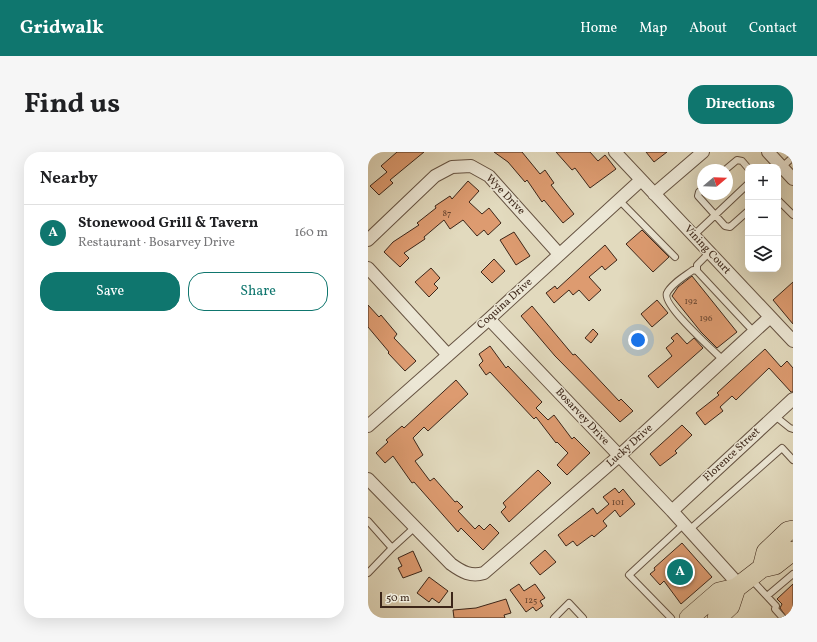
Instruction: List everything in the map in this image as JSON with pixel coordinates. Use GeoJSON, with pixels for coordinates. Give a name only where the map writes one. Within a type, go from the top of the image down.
{"type":"FeatureCollection","features":[{"type":"Feature","properties":{"kind":"main road"},"geometry":{"type":"LineString","coordinates":[[717,618],[730,606],[766,552],[788,531],[793,530]]}},
{"type":"Feature","properties":{"kind":"main road"},"geometry":{"type":"LineString","coordinates":[[689,618],[719,592],[775,566],[793,551]]}},
{"type":"Feature","properties":{"kind":"street"},"geometry":{"type":"LineString","coordinates":[[615,152],[641,180]]}},
{"type":"Feature","properties":{"kind":"street"},"geometry":{"type":"LineString","coordinates":[[654,194],[703,152]]}},
{"type":"Feature","properties":{"kind":"street"},"geometry":{"type":"LineString","coordinates":[[769,152],[793,179]]}},
{"type":"Feature","properties":{"kind":"street","name":"Wye Drive"},"geometry":{"type":"LineString","coordinates":[[368,240],[435,176],[452,167],[471,166],[489,176],[559,254]]}},
{"type":"Feature","properties":{"kind":"street","name":"Vining Court"},"geometry":{"type":"LineString","coordinates":[[641,180],[793,341]]}},
{"type":"Feature","properties":{"kind":"street","name":"Coquina Drive"},"geometry":{"type":"LineString","coordinates":[[368,426],[489,319],[641,180]]}},
{"type":"Feature","properties":{"kind":"street"},"geometry":{"type":"LineString","coordinates":[[368,268],[448,355]]}},
{"type":"Feature","properties":{"kind":"street","name":"Lucky Drive"},"geometry":{"type":"LineString","coordinates":[[415,527],[451,564],[463,573],[477,575],[487,570],[619,456],[770,318]]}},
{"type":"Feature","properties":{"kind":"street","name":"Bosarvey Drive"},"geometry":{"type":"LineString","coordinates":[[489,319],[672,511],[686,528],[747,580]]}},
{"type":"Feature","properties":{"kind":"street","name":"Florence Street"},"geometry":{"type":"LineString","coordinates":[[672,511],[793,399]]}},
{"type":"Feature","properties":{"kind":"street"},"geometry":{"type":"LineString","coordinates":[[368,479],[415,527]]}},
{"type":"Feature","properties":{"kind":"lane"},"geometry":{"type":"LineString","coordinates":[[782,167],[793,157]]}},
{"type":"Feature","properties":{"kind":"lane"},"geometry":{"type":"LineString","coordinates":[[732,164],[737,160],[742,161],[745,164]]}},
{"type":"Feature","properties":{"kind":"lane"},"geometry":{"type":"LineString","coordinates":[[693,236],[745,187]]}},
{"type":"Feature","properties":{"kind":"lane"},"geometry":{"type":"LineString","coordinates":[[619,200],[675,257]]}},
{"type":"Feature","properties":{"kind":"lane"},"geometry":{"type":"LineString","coordinates":[[701,200],[725,226],[730,227],[745,214]]}},
{"type":"Feature","properties":{"kind":"lane"},"geometry":{"type":"LineString","coordinates":[[781,203],[793,215]]}},
{"type":"Feature","properties":{"kind":"lane"},"geometry":{"type":"LineString","coordinates":[[709,253],[697,265],[697,270],[754,332]]}},
{"type":"Feature","properties":{"kind":"lane"},"geometry":{"type":"LineString","coordinates":[[697,270],[693,270],[669,289],[666,294],[666,300],[674,311],[723,360]]}},
{"type":"Feature","properties":{"kind":"lane"},"geometry":{"type":"LineString","coordinates":[[775,416],[790,428],[793,428]]}},
{"type":"Feature","properties":{"kind":"lane"},"geometry":{"type":"LineString","coordinates":[[671,618],[629,575],[782,448],[793,460]]}},
{"type":"Feature","properties":{"kind":"lane"},"geometry":{"type":"LineString","coordinates":[[368,521],[392,548]]}},
{"type":"Feature","properties":{"kind":"lane"},"geometry":{"type":"LineString","coordinates":[[368,573],[415,527]]}},
{"type":"Feature","properties":{"kind":"lane"},"geometry":{"type":"LineString","coordinates":[[767,596],[793,574]]}},
{"type":"Feature","properties":{"kind":"lane"},"geometry":{"type":"LineString","coordinates":[[747,580],[767,596],[776,606],[775,609],[783,618]]}},
{"type":"Feature","properties":{"kind":"lane"},"geometry":{"type":"LineString","coordinates":[[554,618],[569,603],[583,618]]}},
{"type":"Feature","properties":{"kind":"building"},"geometry":{"type":"Polygon","coordinates":[[[397,152],[424,152],[390,180],[393,183],[379,195],[370,186],[387,172],[381,166],[397,152]]]}},
{"type":"Feature","properties":{"kind":"building"},"geometry":{"type":"Polygon","coordinates":[[[494,152],[522,152],[540,174],[545,170],[554,183],[551,185],[574,214],[563,223],[544,200],[542,202],[527,180],[525,182],[508,162],[494,152]]]}},
{"type":"Feature","properties":{"kind":"building"},"geometry":{"type":"Polygon","coordinates":[[[556,152],[590,152],[598,161],[605,155],[616,169],[590,188],[575,168],[572,170],[556,152]]]}},
{"type":"Feature","properties":{"kind":"building"},"geometry":{"type":"Polygon","coordinates":[[[646,152],[667,152],[654,162],[646,152]]]}},
{"type":"Feature","properties":{"kind":"building"},"geometry":{"type":"Polygon","coordinates":[[[468,181],[479,191],[469,202],[482,214],[489,208],[501,223],[488,235],[484,230],[477,236],[463,220],[450,229],[444,220],[424,237],[425,239],[404,253],[409,258],[400,267],[384,252],[393,242],[419,225],[417,223],[436,208],[435,206],[450,196],[452,199],[468,181]]]}},
{"type":"Feature","properties":{"kind":"building"},"geometry":{"type":"Polygon","coordinates":[[[642,230],[669,257],[653,272],[626,244],[642,230]]]}},
{"type":"Feature","properties":{"kind":"building"},"geometry":{"type":"Polygon","coordinates":[[[514,232],[530,256],[516,265],[500,240],[514,232]]]}},
{"type":"Feature","properties":{"kind":"building"},"geometry":{"type":"Polygon","coordinates":[[[605,245],[617,260],[605,270],[602,266],[589,277],[601,290],[589,301],[579,290],[573,295],[569,290],[554,303],[546,293],[555,286],[557,289],[605,245]]]}},
{"type":"Feature","properties":{"kind":"building"},"geometry":{"type":"Polygon","coordinates":[[[494,259],[505,271],[492,283],[481,272],[494,259]]]}},
{"type":"Feature","properties":{"kind":"building"},"geometry":{"type":"Polygon","coordinates":[[[431,268],[440,278],[434,284],[438,288],[429,297],[415,282],[431,268]]]}},
{"type":"Feature","properties":{"kind":"building"},"geometry":{"type":"Polygon","coordinates":[[[692,276],[737,332],[717,348],[701,332],[672,296],[678,287],[692,276]]]}},
{"type":"Feature","properties":{"kind":"building"},"geometry":{"type":"Polygon","coordinates":[[[793,282],[793,324],[773,300],[793,282]]]}},
{"type":"Feature","properties":{"kind":"building"},"geometry":{"type":"Polygon","coordinates":[[[657,300],[668,313],[652,327],[641,314],[657,300]]]}},
{"type":"Feature","properties":{"kind":"building"},"geometry":{"type":"Polygon","coordinates":[[[368,305],[379,317],[381,315],[397,334],[394,338],[416,361],[405,371],[388,353],[389,352],[368,327],[368,305]]]}},
{"type":"Feature","properties":{"kind":"building"},"geometry":{"type":"Polygon","coordinates":[[[532,306],[573,355],[575,354],[619,401],[621,399],[633,411],[620,422],[555,356],[521,316],[532,306]]]}},
{"type":"Feature","properties":{"kind":"building"},"geometry":{"type":"Polygon","coordinates":[[[593,329],[598,334],[591,343],[585,338],[593,329]]]}},
{"type":"Feature","properties":{"kind":"building"},"geometry":{"type":"Polygon","coordinates":[[[677,333],[687,344],[694,338],[703,348],[658,388],[648,376],[672,356],[666,348],[674,341],[671,338],[677,333]]]}},
{"type":"Feature","properties":{"kind":"building"},"geometry":{"type":"Polygon","coordinates":[[[490,346],[506,368],[508,366],[542,402],[536,408],[548,420],[554,415],[572,439],[574,437],[590,453],[567,475],[557,465],[568,453],[557,442],[556,443],[536,417],[534,419],[490,372],[486,375],[479,365],[483,361],[479,354],[490,346]]]}},
{"type":"Feature","properties":{"kind":"building"},"geometry":{"type":"Polygon","coordinates":[[[765,349],[781,367],[787,361],[793,368],[793,392],[791,392],[769,368],[736,400],[732,396],[720,407],[723,411],[705,425],[696,413],[719,395],[717,393],[765,349]]]}},
{"type":"Feature","properties":{"kind":"building"},"geometry":{"type":"Polygon","coordinates":[[[456,380],[468,394],[428,431],[424,427],[413,438],[423,455],[415,461],[430,481],[434,478],[455,502],[457,501],[463,507],[458,511],[475,529],[479,525],[484,530],[490,524],[499,533],[483,550],[461,528],[458,532],[414,482],[412,483],[393,456],[385,463],[376,453],[388,442],[386,440],[402,426],[404,428],[456,380]]]}},
{"type":"Feature","properties":{"kind":"building"},"geometry":{"type":"Polygon","coordinates":[[[682,425],[692,435],[675,451],[677,453],[660,466],[650,454],[682,425]]]}},
{"type":"Feature","properties":{"kind":"building"},"geometry":{"type":"Polygon","coordinates":[[[538,470],[551,483],[509,522],[501,512],[506,507],[503,503],[538,470]]]}},
{"type":"Feature","properties":{"kind":"building"},"geometry":{"type":"Polygon","coordinates":[[[615,488],[619,493],[623,489],[635,504],[620,517],[615,510],[603,521],[607,526],[594,537],[592,535],[577,546],[573,541],[566,546],[558,535],[593,508],[597,514],[609,504],[603,497],[615,488]]]}},
{"type":"Feature","properties":{"kind":"building"},"geometry":{"type":"Polygon","coordinates":[[[682,543],[712,577],[681,604],[664,581],[660,585],[650,574],[655,570],[654,568],[682,543]]]}},
{"type":"Feature","properties":{"kind":"building"},"geometry":{"type":"Polygon","coordinates":[[[545,550],[556,562],[540,575],[530,563],[545,550]]]}},
{"type":"Feature","properties":{"kind":"building"},"geometry":{"type":"Polygon","coordinates":[[[413,551],[422,571],[403,578],[398,568],[402,566],[398,558],[413,551]]]}},
{"type":"Feature","properties":{"kind":"building"},"geometry":{"type":"Polygon","coordinates":[[[429,577],[448,591],[439,603],[432,598],[429,602],[417,593],[429,577]]]}},
{"type":"Feature","properties":{"kind":"building"},"geometry":{"type":"Polygon","coordinates":[[[519,584],[524,591],[535,584],[545,598],[540,601],[543,606],[536,611],[533,607],[526,612],[510,590],[519,584]]]}},
{"type":"Feature","properties":{"kind":"building"},"geometry":{"type":"Polygon","coordinates":[[[793,584],[793,618],[787,618],[780,608],[782,604],[777,599],[793,584]]]}},
{"type":"Feature","properties":{"kind":"building"},"geometry":{"type":"Polygon","coordinates":[[[506,599],[511,613],[504,615],[505,618],[454,618],[453,610],[476,608],[506,599]]]}},
{"type":"Feature","properties":{"kind":"place","name":"Stonewood Grill & Tavern"},"geometry":{"type":"Point","coordinates":[680,572]}}]}
